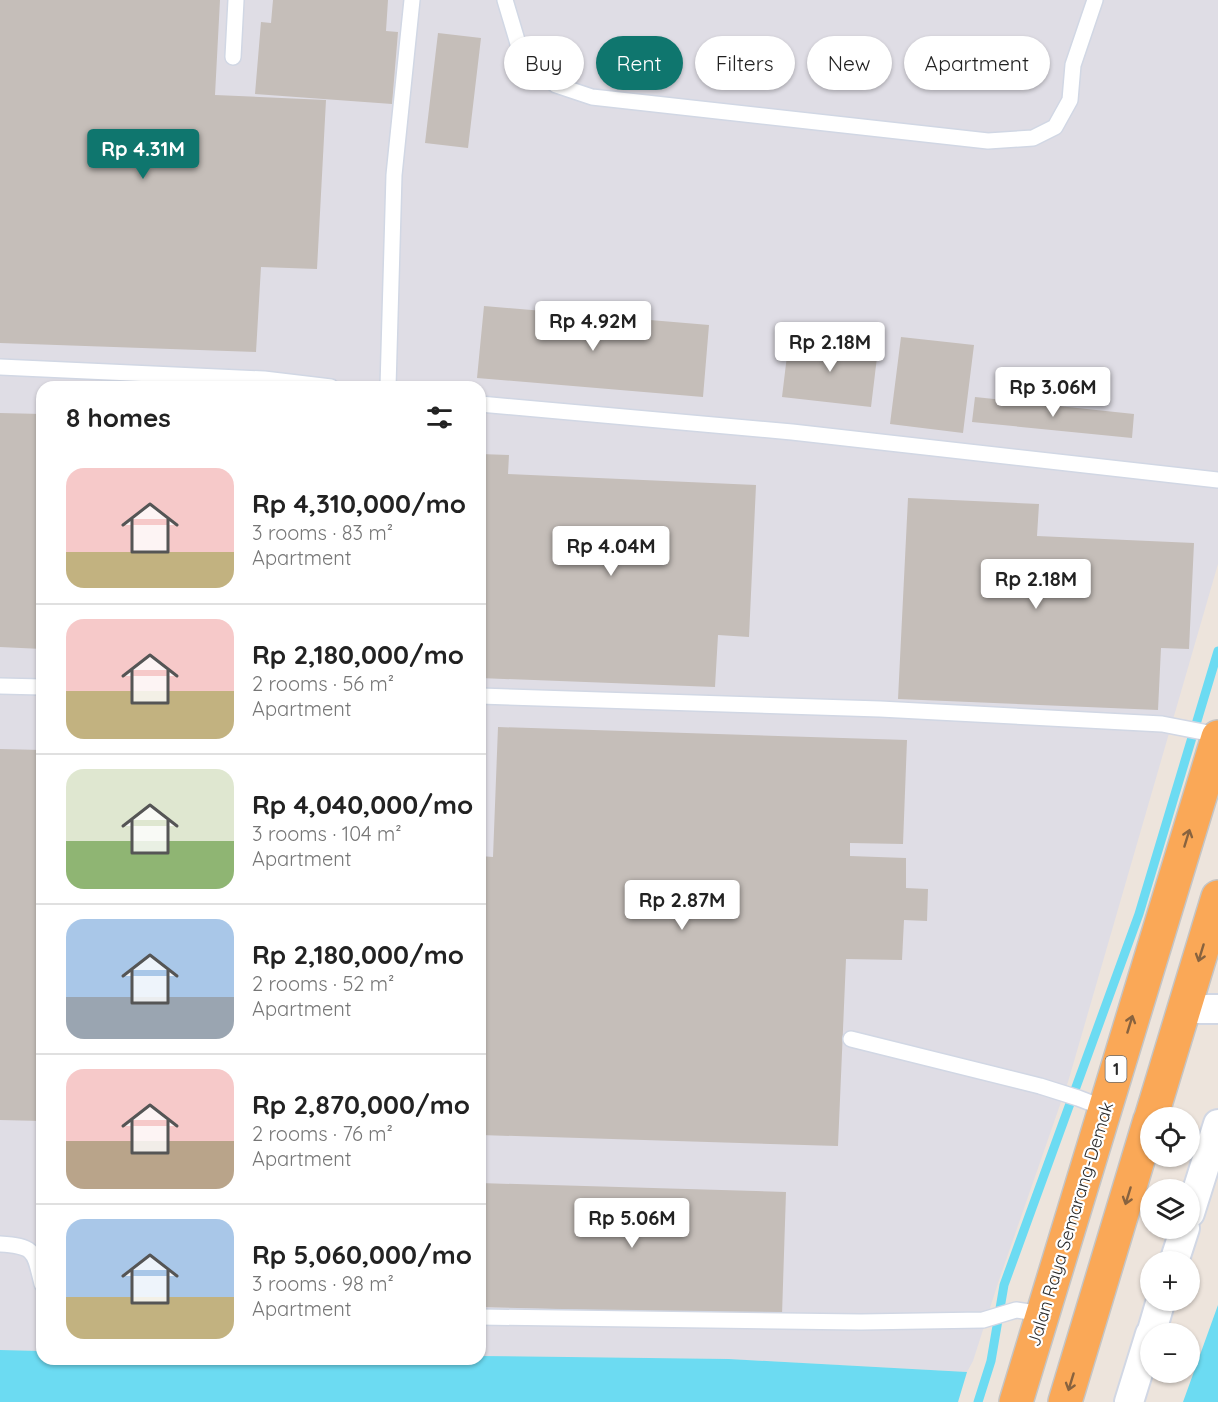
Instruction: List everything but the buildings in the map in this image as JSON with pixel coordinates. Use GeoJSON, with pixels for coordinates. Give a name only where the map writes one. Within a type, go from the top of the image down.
{"type":"FeatureCollection","features":[{"type":"Feature","properties":{"kind":"highway","name":"Jalan Raya Semarang-Demak"},"geometry":{"type":"LineString","coordinates":[[1016,1402],[1029,1312],[1091,1103],[1218,736]]}},
{"type":"Feature","properties":{"kind":"highway"},"geometry":{"type":"LineString","coordinates":[[1155,1107],[1218,897]]}},
{"type":"Feature","properties":{"kind":"highway"},"geometry":{"type":"LineString","coordinates":[[1065,1402],[1140,1155]]}},
{"type":"Feature","properties":{"kind":"street"},"geometry":{"type":"LineString","coordinates":[[1184,1009],[1218,1009]]}},
{"type":"Feature","properties":{"kind":"street"},"geometry":{"type":"LineString","coordinates":[[1200,1182],[1218,1125]]}},
{"type":"Feature","properties":{"kind":"street"},"geometry":{"type":"LineString","coordinates":[[1129,1402],[1140,1368]]}},
{"type":"Feature","properties":{"kind":"lane"},"geometry":{"type":"LineString","coordinates":[[233,57],[236,0]]}},
{"type":"Feature","properties":{"kind":"lane"},"geometry":{"type":"LineString","coordinates":[[388,381],[394,175],[412,0]]}},
{"type":"Feature","properties":{"kind":"lane"},"geometry":{"type":"LineString","coordinates":[[505,0],[522,57],[556,85],[592,97],[988,141],[1033,138],[1054,127],[1070,100],[1073,65],[1095,0]]}},
{"type":"Feature","properties":{"kind":"lane"},"geometry":{"type":"LineString","coordinates":[[0,367],[281,381]]}},
{"type":"Feature","properties":{"kind":"lane"},"geometry":{"type":"LineString","coordinates":[[486,405],[792,432],[1218,480]]}},
{"type":"Feature","properties":{"kind":"lane"},"geometry":{"type":"LineString","coordinates":[[0,686],[36,687]]}},
{"type":"Feature","properties":{"kind":"lane"},"geometry":{"type":"LineString","coordinates":[[486,696],[880,710],[1162,724],[1218,736]]}},
{"type":"Feature","properties":{"kind":"lane"},"geometry":{"type":"LineString","coordinates":[[851,1039],[1040,1086],[1091,1103]]}},
{"type":"Feature","properties":{"kind":"lane"},"geometry":{"type":"LineString","coordinates":[[0,1244],[23,1245],[33,1253],[36,1263]]}},
{"type":"Feature","properties":{"kind":"lane"},"geometry":{"type":"LineString","coordinates":[[486,1317],[850,1322],[983,1320],[1029,1312]]}},
{"type":"Feature","properties":{"kind":"shaded area"},"geometry":{"type":"Polygon","coordinates":[[[0,0],[1218,0],[1218,564],[1068,1082],[973,1361],[967,1372],[729,1359],[486,1356],[486,381],[36,381],[36,1351],[0,1350],[0,0]]]}},
{"type":"Feature","properties":{"kind":"water"},"geometry":{"type":"Polygon","coordinates":[[[1218,1305],[1218,1402],[1183,1402],[1190,1383],[1200,1383],[1200,1355],[1218,1305]]]}},
{"type":"Feature","properties":{"kind":"water"},"geometry":{"type":"Polygon","coordinates":[[[0,1350],[36,1351],[36,1365],[486,1365],[486,1356],[729,1359],[967,1372],[958,1402],[0,1402],[0,1350]]]}},
{"type":"Feature","properties":{"kind":"waterway"},"geometry":{"type":"LineString","coordinates":[[978,1402],[991,1361],[1004,1285],[1139,914],[1218,651]]}}]}
